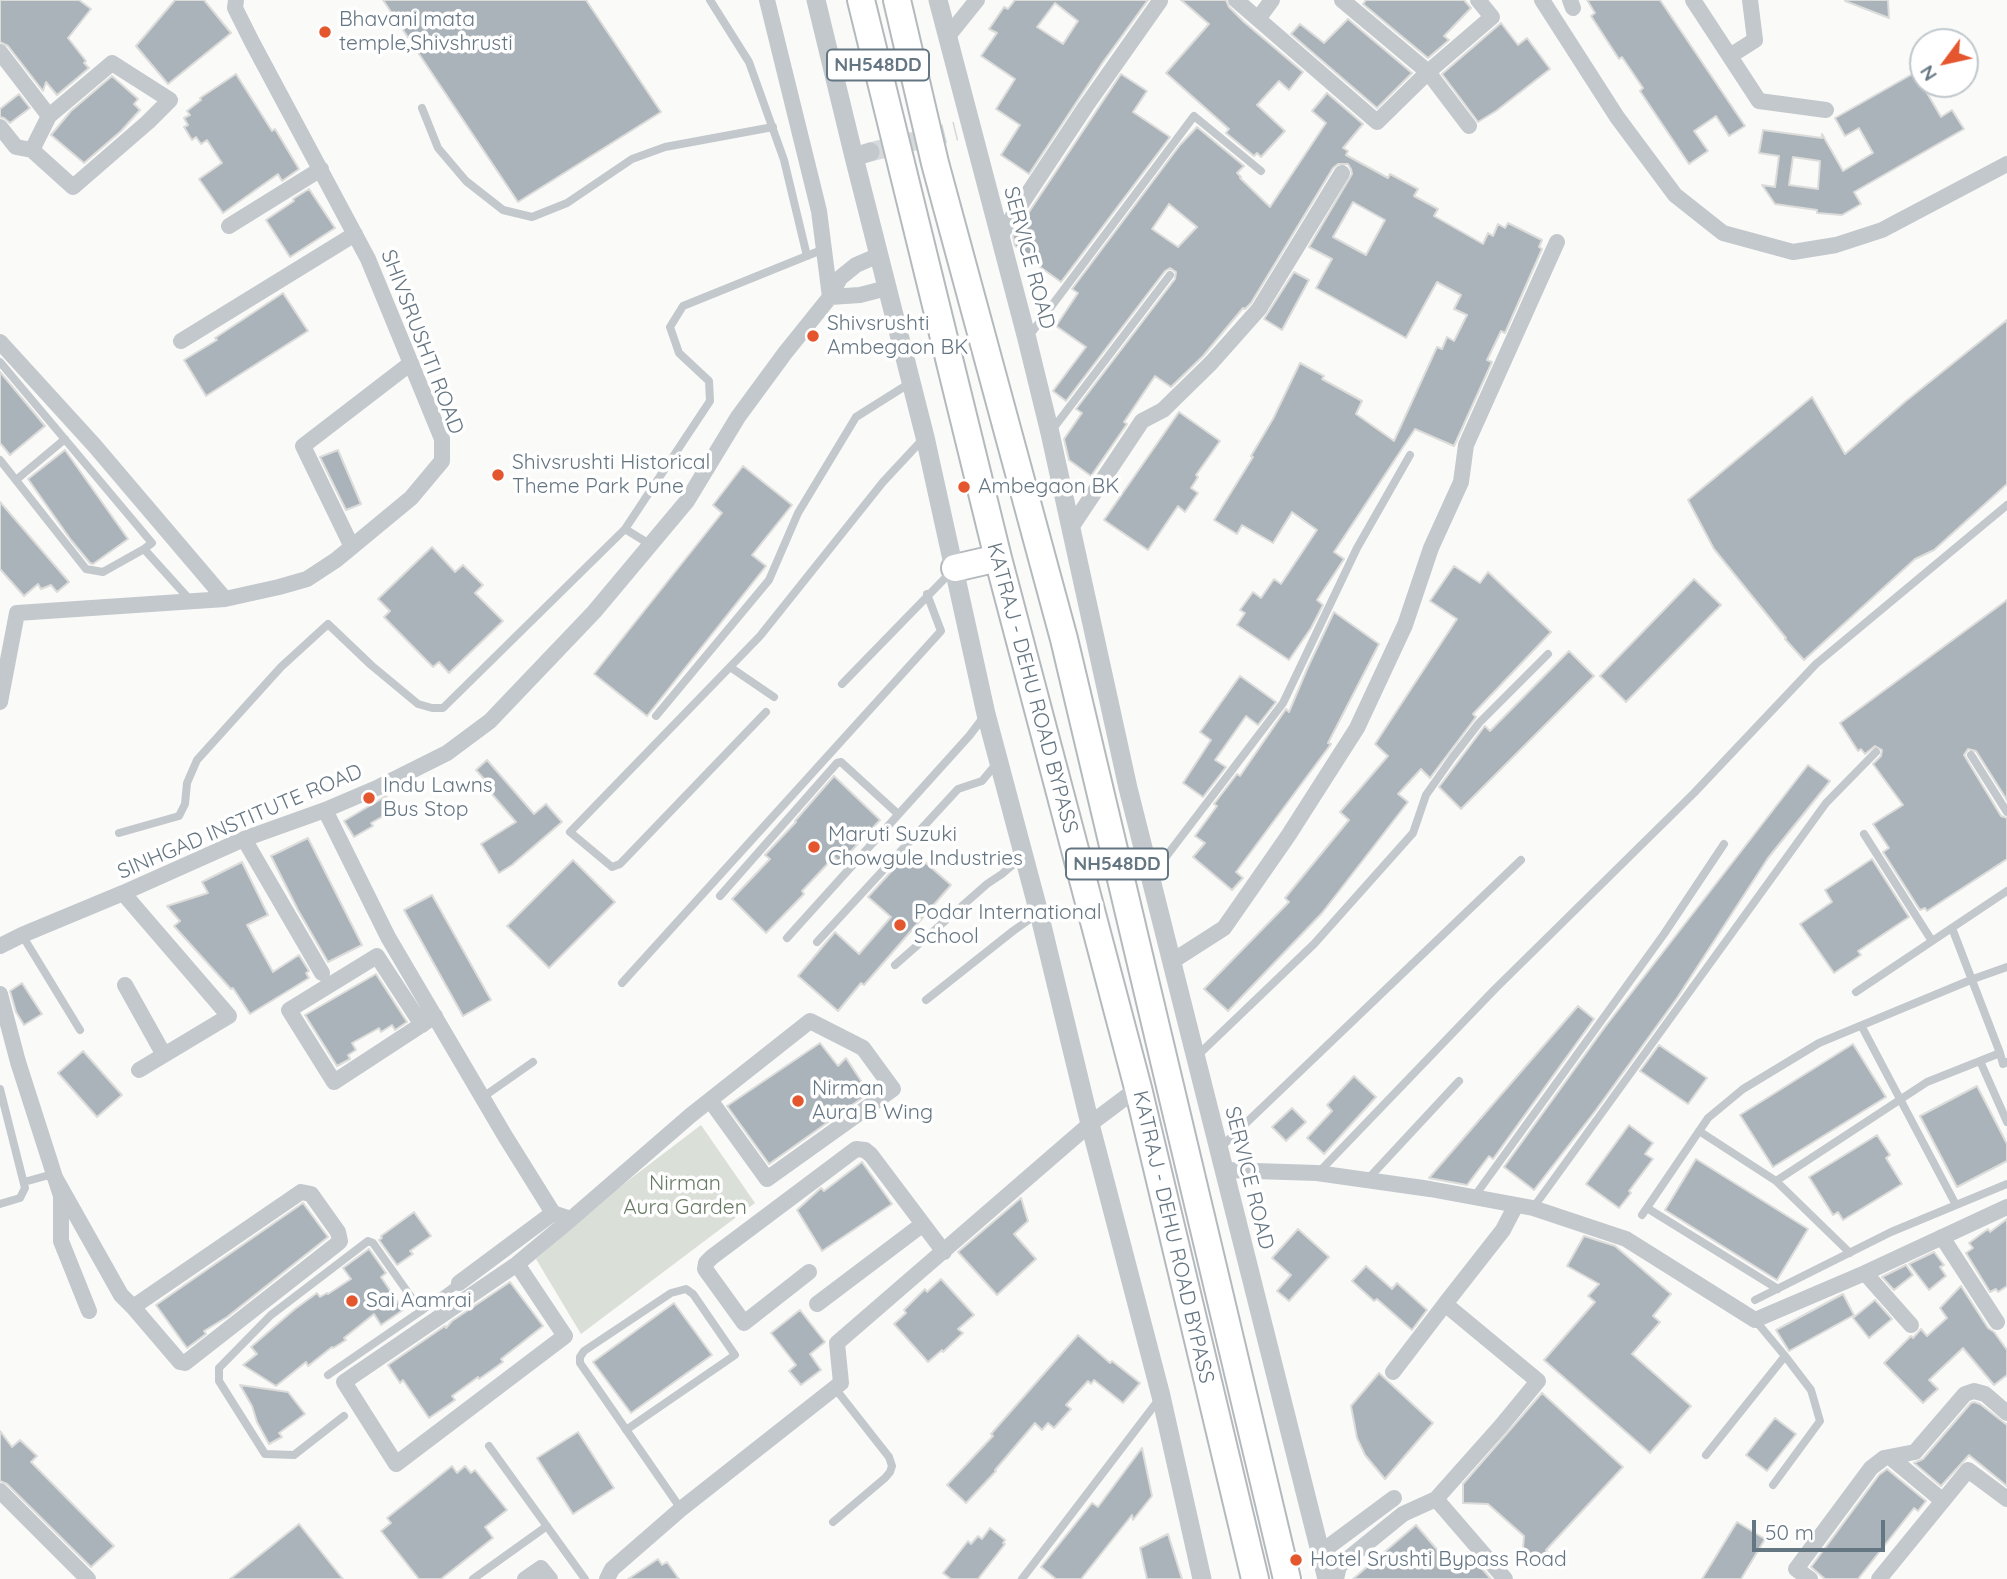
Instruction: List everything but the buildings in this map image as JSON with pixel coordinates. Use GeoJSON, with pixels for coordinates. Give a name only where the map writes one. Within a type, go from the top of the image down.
{"type":"FeatureCollection","features":[{"type":"Feature","properties":{"kind":"highway","name":"KATRAJ - DEHU ROAD BYPASS"},"geometry":{"type":"LineString","coordinates":[[861,0],[998,558],[1138,1088],[1255,1579]]}},
{"type":"Feature","properties":{"kind":"highway","name":"KATRAJ - DEHU ROAD BYPASS"},"geometry":{"type":"LineString","coordinates":[[897,0],[935,163],[1063,639],[1287,1579]]}},
{"type":"Feature","properties":{"kind":"highway"},"geometry":{"type":"LineString","coordinates":[[955,568],[998,558]]}},
{"type":"Feature","properties":{"kind":"street","name":"SHIVSRUSHTI ROAD"},"geometry":{"type":"LineString","coordinates":[[0,702],[17,613],[225,598],[307,579],[352,547],[411,498],[442,461],[442,439],[368,259],[235,8],[236,0]]}},
{"type":"Feature","properties":{"kind":"street"},"geometry":{"type":"LineString","coordinates":[[767,0],[819,211],[830,297],[860,295],[887,288]]}},
{"type":"Feature","properties":{"kind":"street"},"geometry":{"type":"LineString","coordinates":[[816,0],[862,155],[878,255],[925,437],[986,714],[1161,1396],[1202,1579]]}},
{"type":"Feature","properties":{"kind":"street","name":"SERVICE ROAD"},"geometry":{"type":"LineString","coordinates":[[939,0],[964,129],[1000,236],[1027,339],[1128,788],[1326,1579]]}},
{"type":"Feature","properties":{"kind":"street"},"geometry":{"type":"LineString","coordinates":[[948,36],[977,0]]}},
{"type":"Feature","properties":{"kind":"street"},"geometry":{"type":"LineString","coordinates":[[1236,0],[1377,122],[1428,72],[1492,18],[1478,0]]}},
{"type":"Feature","properties":{"kind":"street"},"geometry":{"type":"LineString","coordinates":[[1258,19],[1272,0]]}},
{"type":"Feature","properties":{"kind":"street"},"geometry":{"type":"LineString","coordinates":[[1342,0],[1428,72],[1469,126]]}},
{"type":"Feature","properties":{"kind":"street"},"geometry":{"type":"LineString","coordinates":[[1542,0],[1617,117],[1675,195],[1724,233],[1793,252],[1836,244],[1882,230],[2007,164]]}},
{"type":"Feature","properties":{"kind":"street"},"geometry":{"type":"LineString","coordinates":[[1693,0],[1759,102],[1826,110]]}},
{"type":"Feature","properties":{"kind":"street"},"geometry":{"type":"LineString","coordinates":[[1730,56],[1755,40],[1750,0]]}},
{"type":"Feature","properties":{"kind":"street"},"geometry":{"type":"LineString","coordinates":[[1000,236],[1160,1]]}},
{"type":"Feature","properties":{"kind":"street"},"geometry":{"type":"LineString","coordinates":[[0,52],[49,116]]}},
{"type":"Feature","properties":{"kind":"street"},"geometry":{"type":"LineString","coordinates":[[0,127],[16,147],[32,150],[73,187],[170,100],[112,63],[49,116],[32,150]]}},
{"type":"Feature","properties":{"kind":"street"},"geometry":{"type":"LineString","coordinates":[[229,226],[321,169]]}},
{"type":"Feature","properties":{"kind":"street"},"geometry":{"type":"LineString","coordinates":[[1070,529],[1142,421],[1163,410],[1211,363],[1259,309],[1342,173]]}},
{"type":"Feature","properties":{"kind":"street"},"geometry":{"type":"LineString","coordinates":[[181,341],[355,234]]}},
{"type":"Feature","properties":{"kind":"street"},"geometry":{"type":"LineString","coordinates":[[1171,962],[1224,928],[1289,836],[1357,728],[1405,625],[1431,548],[1461,482],[1466,445],[1557,242]]}},
{"type":"Feature","properties":{"kind":"street","name":"SINHGAD INSTITUTE ROAD"},"geometry":{"type":"LineString","coordinates":[[0,946],[244,839],[379,787],[447,753],[490,721],[594,612],[687,500],[738,417],[830,297],[840,278],[856,265],[878,255]]}},
{"type":"Feature","properties":{"kind":"street"},"geometry":{"type":"LineString","coordinates":[[0,342],[94,445],[225,598]]}},
{"type":"Feature","properties":{"kind":"street"},"geometry":{"type":"LineString","coordinates":[[352,547],[303,446],[411,363]]}},
{"type":"Feature","properties":{"kind":"street"},"geometry":{"type":"LineString","coordinates":[[325,810],[428,1021]]}},
{"type":"Feature","properties":{"kind":"street"},"geometry":{"type":"LineString","coordinates":[[244,839],[322,973]]}},
{"type":"Feature","properties":{"kind":"street"},"geometry":{"type":"LineString","coordinates":[[123,893],[229,1016],[139,1070]]}},
{"type":"Feature","properties":{"kind":"street"},"geometry":{"type":"LineString","coordinates":[[428,1021],[334,1082],[289,1010],[377,956],[428,1021],[483,1097],[553,1213],[571,1219]]}},
{"type":"Feature","properties":{"kind":"street"},"geometry":{"type":"LineString","coordinates":[[125,985],[164,1055]]}},
{"type":"Feature","properties":{"kind":"street"},"geometry":{"type":"LineString","coordinates":[[0,994],[18,1062],[61,1196],[61,1241],[89,1311]]}},
{"type":"Feature","properties":{"kind":"street"},"geometry":{"type":"LineString","coordinates":[[517,1265],[565,1336],[396,1464],[344,1382],[517,1265],[691,1115],[810,1021],[863,1048],[893,1089],[767,1179],[710,1100]]}},
{"type":"Feature","properties":{"kind":"street"},"geometry":{"type":"LineString","coordinates":[[607,1579],[612,1569],[681,1509],[841,1382],[837,1343],[1090,1124],[1138,1088]]}},
{"type":"Feature","properties":{"kind":"street"},"geometry":{"type":"LineString","coordinates":[[809,1272],[744,1323],[705,1269],[706,1263],[712,1257],[856,1149],[865,1150],[871,1155],[944,1252]]}},
{"type":"Feature","properties":{"kind":"street"},"geometry":{"type":"LineString","coordinates":[[1224,1170],[1317,1173],[1533,1208],[1626,1239],[1755,1320],[2007,1208]]}},
{"type":"Feature","properties":{"kind":"street"},"geometry":{"type":"LineString","coordinates":[[54,1174],[121,1295],[180,1362],[185,1363],[337,1244],[340,1241],[338,1232],[311,1194],[301,1192],[132,1307]]}},
{"type":"Feature","properties":{"kind":"street"},"geometry":{"type":"LineString","coordinates":[[1393,1373],[1503,1230],[1516,1205]]}},
{"type":"Feature","properties":{"kind":"street"},"geometry":{"type":"LineString","coordinates":[[459,1283],[553,1213]]}},
{"type":"Feature","properties":{"kind":"street"},"geometry":{"type":"LineString","coordinates":[[817,1304],[923,1224]]}},
{"type":"Feature","properties":{"kind":"street"},"geometry":{"type":"LineString","coordinates":[[1942,1237],[1997,1322]]}},
{"type":"Feature","properties":{"kind":"street"},"geometry":{"type":"LineString","coordinates":[[1865,1273],[1911,1325]]}},
{"type":"Feature","properties":{"kind":"street"},"geometry":{"type":"LineString","coordinates":[[1336,1579],[1339,1566],[1402,1514],[1436,1499],[1538,1381],[1445,1304]]}},
{"type":"Feature","properties":{"kind":"street"},"geometry":{"type":"LineString","coordinates":[[1810,1579],[1796,1569],[1871,1468],[1884,1458],[1914,1452],[1965,1394],[1974,1391],[1984,1394],[2007,1413]]}},
{"type":"Feature","properties":{"kind":"street"},"geometry":{"type":"LineString","coordinates":[[1890,1457],[1943,1501]]}},
{"type":"Feature","properties":{"kind":"street"},"geometry":{"type":"LineString","coordinates":[[1879,1579],[1968,1470],[2007,1499]]}},
{"type":"Feature","properties":{"kind":"street"},"geometry":{"type":"LineString","coordinates":[[0,1492],[88,1579]]}},
{"type":"Feature","properties":{"kind":"street"},"geometry":{"type":"LineString","coordinates":[[1320,1553],[1394,1498]]}},
{"type":"Feature","properties":{"kind":"street"},"geometry":{"type":"LineString","coordinates":[[1436,1499],[1506,1579]]}},
{"type":"Feature","properties":{"kind":"street"},"geometry":{"type":"LineString","coordinates":[[525,1579],[541,1568],[550,1579]]}},
{"type":"Feature","properties":{"kind":"lane"},"geometry":{"type":"LineString","coordinates":[[710,0],[749,62],[784,160],[807,256]]}},
{"type":"Feature","properties":{"kind":"lane"},"geometry":{"type":"LineString","coordinates":[[422,108],[438,148],[466,181],[503,210],[532,217],[567,203],[632,159],[665,147],[773,127]]}},
{"type":"Feature","properties":{"kind":"lane"},"geometry":{"type":"LineString","coordinates":[[1027,339],[1194,116],[1261,171]]}},
{"type":"Feature","properties":{"kind":"lane"},"geometry":{"type":"LineString","coordinates":[[119,833],[179,816],[185,804],[187,783],[198,760],[281,667],[328,624],[418,704],[443,708],[625,529],[709,401],[709,381],[679,353],[670,327],[683,306],[824,249]]}},
{"type":"Feature","properties":{"kind":"lane"},"geometry":{"type":"LineString","coordinates":[[1050,433],[1170,275]]}},
{"type":"Feature","properties":{"kind":"lane"},"geometry":{"type":"LineString","coordinates":[[0,362],[152,543],[103,572],[86,569],[0,460]]}},
{"type":"Feature","properties":{"kind":"lane"},"geometry":{"type":"LineString","coordinates":[[656,716],[769,580],[798,513],[856,417],[911,383]]}},
{"type":"Feature","properties":{"kind":"lane"},"geometry":{"type":"LineString","coordinates":[[766,712],[620,864],[612,867],[570,832],[760,636],[883,482],[925,437]]}},
{"type":"Feature","properties":{"kind":"lane"},"geometry":{"type":"LineString","coordinates":[[16,480],[65,439]]}},
{"type":"Feature","properties":{"kind":"lane"},"geometry":{"type":"LineString","coordinates":[[1150,877],[1283,703],[1357,548],[1410,454]]}},
{"type":"Feature","properties":{"kind":"lane"},"geometry":{"type":"LineString","coordinates":[[1317,1173],[1494,989],[1694,793],[1816,664],[2007,505]]}},
{"type":"Feature","properties":{"kind":"lane"},"geometry":{"type":"LineString","coordinates":[[625,529],[651,545]]}},
{"type":"Feature","properties":{"kind":"lane"},"geometry":{"type":"LineString","coordinates":[[144,549],[191,601]]}},
{"type":"Feature","properties":{"kind":"lane"},"geometry":{"type":"LineString","coordinates":[[842,684],[955,568]]}},
{"type":"Feature","properties":{"kind":"lane"},"geometry":{"type":"LineString","coordinates":[[622,983],[941,631],[928,594]]}},
{"type":"Feature","properties":{"kind":"lane"},"geometry":{"type":"LineString","coordinates":[[1196,1058],[1314,944],[1413,834],[1426,795],[1452,758],[1479,723],[1548,654]]}},
{"type":"Feature","properties":{"kind":"lane"},"geometry":{"type":"LineString","coordinates":[[730,667],[774,697]]}},
{"type":"Feature","properties":{"kind":"lane"},"geometry":{"type":"LineString","coordinates":[[787,938],[986,714]]}},
{"type":"Feature","properties":{"kind":"lane"},"geometry":{"type":"LineString","coordinates":[[1533,1208],[1826,803],[1876,752]]}},
{"type":"Feature","properties":{"kind":"lane"},"geometry":{"type":"LineString","coordinates":[[1971,755],[2007,812]]}},
{"type":"Feature","properties":{"kind":"lane"},"geometry":{"type":"LineString","coordinates":[[817,942],[958,789],[982,781],[999,761]]}},
{"type":"Feature","properties":{"kind":"lane"},"geometry":{"type":"LineString","coordinates":[[720,895],[837,763],[841,762],[847,767],[898,814]]}},
{"type":"Feature","properties":{"kind":"lane"},"geometry":{"type":"LineString","coordinates":[[1864,834],[1932,941]]}},
{"type":"Feature","properties":{"kind":"lane"},"geometry":{"type":"LineString","coordinates":[[1474,1197],[1664,934],[1724,844]]}},
{"type":"Feature","properties":{"kind":"lane"},"geometry":{"type":"LineString","coordinates":[[895,965],[1024,855]]}},
{"type":"Feature","properties":{"kind":"lane"},"geometry":{"type":"LineString","coordinates":[[1218,1149],[1521,860]]}},
{"type":"Feature","properties":{"kind":"lane"},"geometry":{"type":"LineString","coordinates":[[1856,992],[2007,891]]}},
{"type":"Feature","properties":{"kind":"lane"},"geometry":{"type":"LineString","coordinates":[[926,1000],[1039,913]]}},
{"type":"Feature","properties":{"kind":"lane"},"geometry":{"type":"LineString","coordinates":[[1952,928],[2003,1063],[2007,1062]]}},
{"type":"Feature","properties":{"kind":"lane"},"geometry":{"type":"LineString","coordinates":[[22,935],[80,1030]]}},
{"type":"Feature","properties":{"kind":"lane"},"geometry":{"type":"LineString","coordinates":[[1778,1289],[1645,1211],[1699,1131],[1709,1118],[1743,1089],[1819,1044],[2007,967]]}},
{"type":"Feature","properties":{"kind":"lane"},"geometry":{"type":"LineString","coordinates":[[1863,1027],[1956,1205]]}},
{"type":"Feature","properties":{"kind":"lane"},"geometry":{"type":"LineString","coordinates":[[1776,1181],[1927,1083],[2000,1053]]}},
{"type":"Feature","properties":{"kind":"lane"},"geometry":{"type":"LineString","coordinates":[[1980,1061],[2007,1122]]}},
{"type":"Feature","properties":{"kind":"lane"},"geometry":{"type":"LineString","coordinates":[[483,1097],[533,1062]]}},
{"type":"Feature","properties":{"kind":"lane"},"geometry":{"type":"LineString","coordinates":[[1367,1180],[1459,1081]]}},
{"type":"Feature","properties":{"kind":"lane"},"geometry":{"type":"LineString","coordinates":[[0,1089],[25,1188],[20,1198],[0,1204]]}},
{"type":"Feature","properties":{"kind":"lane"},"geometry":{"type":"LineString","coordinates":[[0,1134],[11,1130]]}},
{"type":"Feature","properties":{"kind":"lane"},"geometry":{"type":"LineString","coordinates":[[1699,1131],[1776,1181],[1850,1253]]}},
{"type":"Feature","properties":{"kind":"lane"},"geometry":{"type":"LineString","coordinates":[[24,1182],[54,1174]]}},
{"type":"Feature","properties":{"kind":"lane"},"geometry":{"type":"LineString","coordinates":[[1755,1300],[1891,1232],[2007,1184]]}},
{"type":"Feature","properties":{"kind":"lane"},"geometry":{"type":"LineString","coordinates":[[344,1416],[294,1455],[265,1454],[219,1381],[219,1368],[271,1315],[368,1241],[373,1243],[421,1311]]}},
{"type":"Feature","properties":{"kind":"lane"},"geometry":{"type":"LineString","coordinates":[[328,1375],[459,1283]]}},
{"type":"Feature","properties":{"kind":"lane"},"geometry":{"type":"LineString","coordinates":[[626,1430],[735,1355],[687,1289],[671,1293],[584,1351],[580,1357],[584,1370],[681,1509]]}},
{"type":"Feature","properties":{"kind":"lane"},"geometry":{"type":"LineString","coordinates":[[1755,1320],[1811,1391],[1820,1420],[1773,1485]]}},
{"type":"Feature","properties":{"kind":"lane"},"geometry":{"type":"LineString","coordinates":[[1706,1455],[1785,1356]]}},
{"type":"Feature","properties":{"kind":"lane"},"geometry":{"type":"LineString","coordinates":[[832,1522],[885,1478],[892,1466],[889,1457],[834,1388]]}},
{"type":"Feature","properties":{"kind":"lane"},"geometry":{"type":"LineString","coordinates":[[1022,1579],[1161,1396]]}},
{"type":"Feature","properties":{"kind":"lane"},"geometry":{"type":"LineString","coordinates":[[489,1446],[585,1579]]}},
{"type":"Feature","properties":{"kind":"lane"},"geometry":{"type":"LineString","coordinates":[[473,1579],[547,1526]]}},
{"type":"Feature","properties":{"kind":"green space","name":"Nirman Aura Garden"},"geometry":{"type":"Polygon","coordinates":[[[701,1125],[755,1203],[581,1334],[536,1259],[617,1189],[701,1125]]]}},
{"type":"Feature","properties":{"kind":"tunnel"},"geometry":{"type":"LineString","coordinates":[[870,152],[956,131]]}},
{"type":"Feature","properties":{"kind":"place","name":"Bhavani mata temple,Shivshrusti"},"geometry":{"type":"Point","coordinates":[325,32]}},
{"type":"Feature","properties":{"kind":"place","name":"Shivsrushti Ambegaon BK"},"geometry":{"type":"Point","coordinates":[813,336]}},
{"type":"Feature","properties":{"kind":"place","name":"Shivsrushti Historical Theme Park Pune"},"geometry":{"type":"Point","coordinates":[498,475]}},
{"type":"Feature","properties":{"kind":"place","name":"Ambegaon BK"},"geometry":{"type":"Point","coordinates":[964,487]}},
{"type":"Feature","properties":{"kind":"place","name":"Indu Lawns Bus Stop"},"geometry":{"type":"Point","coordinates":[369,798]}},
{"type":"Feature","properties":{"kind":"place","name":"Maruti Suzuki Chowgule Industries"},"geometry":{"type":"Point","coordinates":[814,847]}},
{"type":"Feature","properties":{"kind":"place","name":"Podar International School"},"geometry":{"type":"Point","coordinates":[900,925]}},
{"type":"Feature","properties":{"kind":"place","name":"Nirman Aura B Wing"},"geometry":{"type":"Point","coordinates":[798,1101]}},
{"type":"Feature","properties":{"kind":"place","name":"Sai Aamrai"},"geometry":{"type":"Point","coordinates":[352,1301]}},
{"type":"Feature","properties":{"kind":"place","name":"Hotel Srushti Bypass Road"},"geometry":{"type":"Point","coordinates":[1296,1560]}}]}
